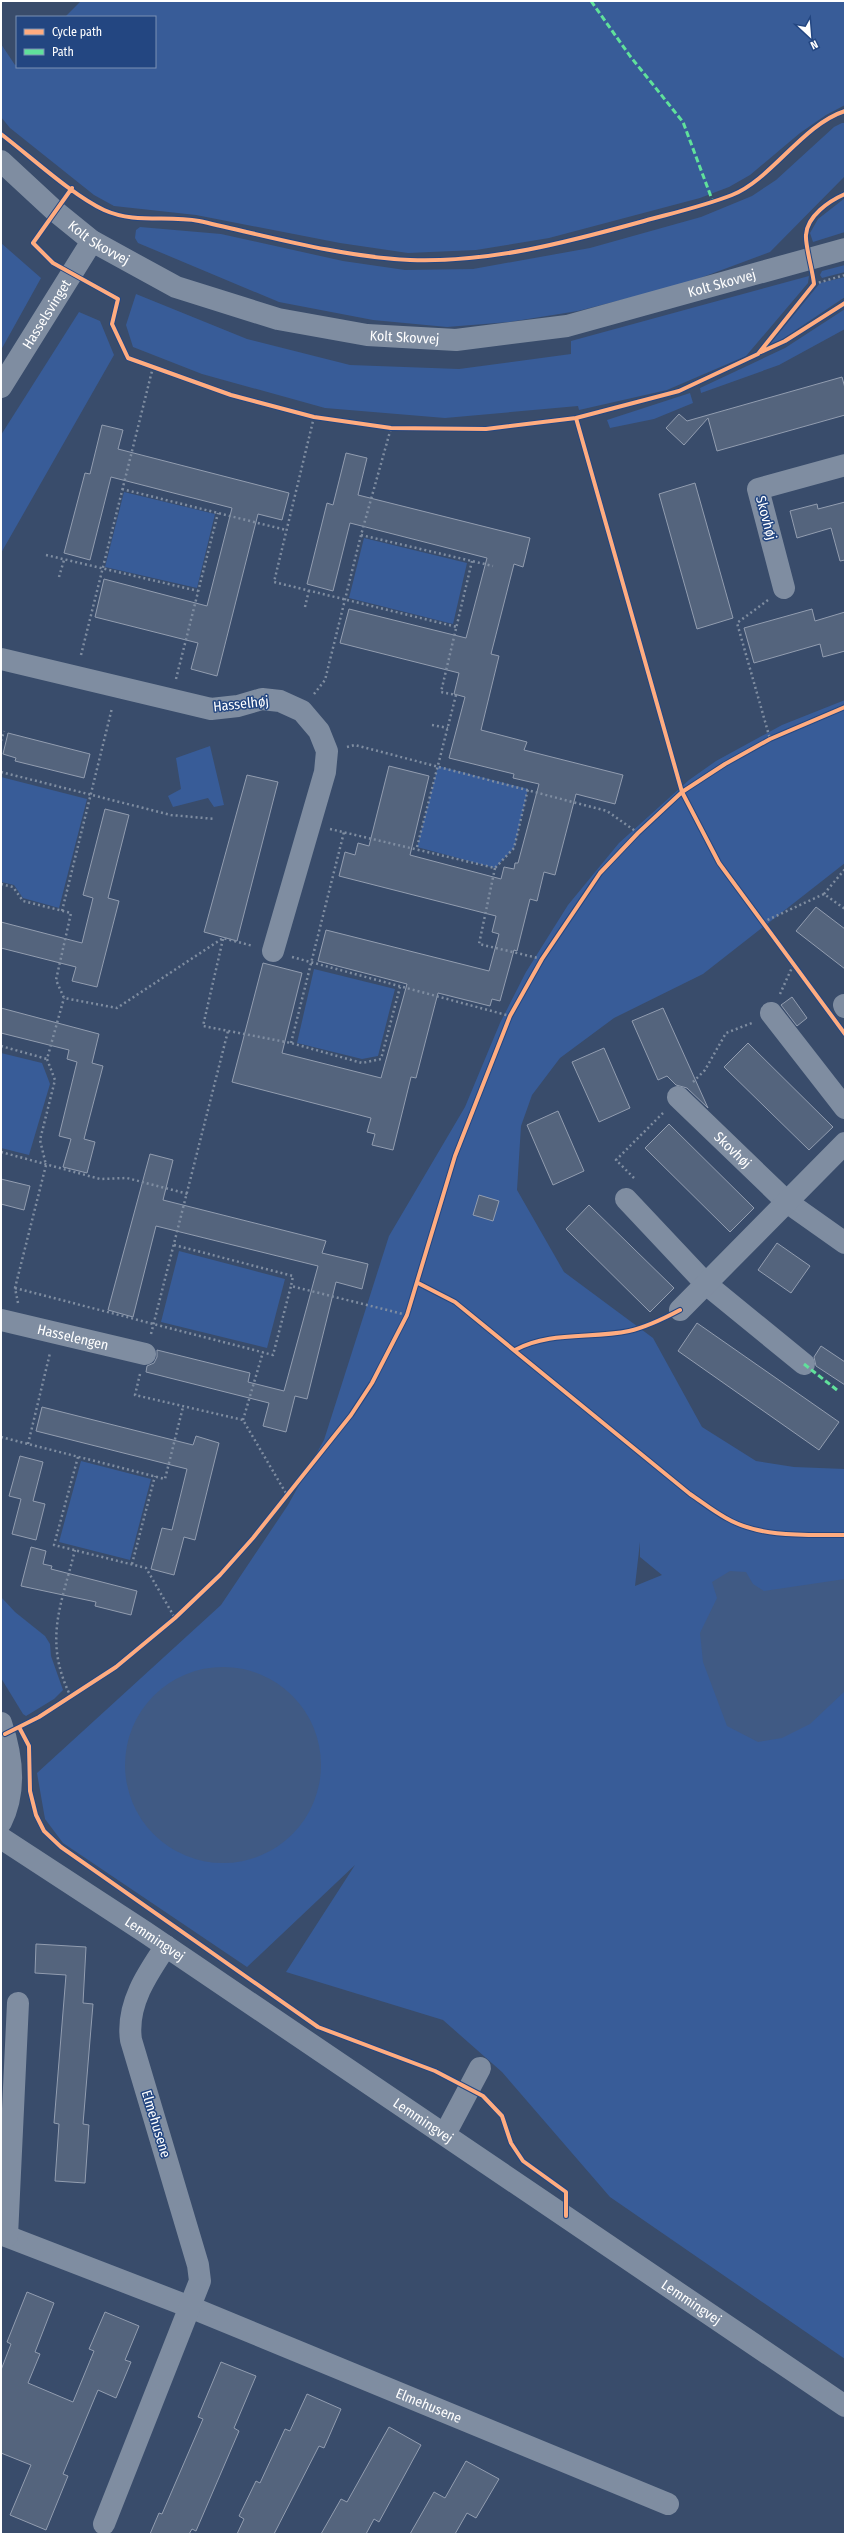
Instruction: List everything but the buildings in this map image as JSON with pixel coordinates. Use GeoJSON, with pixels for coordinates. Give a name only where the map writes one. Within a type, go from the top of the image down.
{"type":"FeatureCollection","features":[{"type":"Feature","properties":{"kind":"street","name":"Kolt Skovvej"},"geometry":{"type":"LineString","coordinates":[[1,161],[55,211],[92,241],[176,287],[278,319],[367,335],[456,340],[567,326],[845,249]]}},
{"type":"Feature","properties":{"kind":"street","name":"Hasselsvinget"},"geometry":{"type":"LineString","coordinates":[[1,387],[92,241]]}},
{"type":"Feature","properties":{"kind":"street","name":"Skovhøj"},"geometry":{"type":"LineString","coordinates":[[784,588],[758,489],[845,465]]}},
{"type":"Feature","properties":{"kind":"street","name":"Hasselhøj"},"geometry":{"type":"LineString","coordinates":[[1,659],[171,700],[211,708],[238,706],[262,699],[280,701],[302,711],[319,731],[327,751],[325,772],[273,951]]}},
{"type":"Feature","properties":{"kind":"street"},"geometry":{"type":"LineString","coordinates":[[771,1013],[845,1108]]}},
{"type":"Feature","properties":{"kind":"street","name":"Skovhøj"},"geometry":{"type":"LineString","coordinates":[[678,1097],[787,1202],[845,1244]]}},
{"type":"Feature","properties":{"kind":"street"},"geometry":{"type":"LineString","coordinates":[[680,1310],[845,1143]]}},
{"type":"Feature","properties":{"kind":"street"},"geometry":{"type":"LineString","coordinates":[[626,1199],[706,1284],[804,1364]]}},
{"type":"Feature","properties":{"kind":"street","name":"Hasselengen"},"geometry":{"type":"LineString","coordinates":[[1,1320],[145,1354]]}},
{"type":"Feature","properties":{"kind":"street"},"geometry":{"type":"LineString","coordinates":[[1,1723],[10,1758],[12,1776],[9,1799],[1,1822]]}},
{"type":"Feature","properties":{"kind":"street","name":"Lemmingvej"},"geometry":{"type":"LineString","coordinates":[[1,1838],[166,1946],[845,2406]]}},
{"type":"Feature","properties":{"kind":"street","name":"Elmehusene"},"geometry":{"type":"LineString","coordinates":[[104,2524],[200,2281],[198,2265],[131,2040],[129,2024],[136,2001],[149,1972],[166,1946]]}},
{"type":"Feature","properties":{"kind":"street","name":"Elmehusene"},"geometry":{"type":"LineString","coordinates":[[18,2003],[4,2235],[190,2307],[668,2504]]}},
{"type":"Feature","properties":{"kind":"street"},"geometry":{"type":"LineString","coordinates":[[445,2134],[480,2068]]}},
{"type":"Feature","properties":{"kind":"path"},"geometry":{"type":"LineString","coordinates":[[810,259],[814,284]]}},
{"type":"Feature","properties":{"kind":"path"},"geometry":{"type":"LineString","coordinates":[[810,290],[814,284],[845,275]]}},
{"type":"Feature","properties":{"kind":"path"},"geometry":{"type":"LineString","coordinates":[[147,364],[160,369]]}},
{"type":"Feature","properties":{"kind":"path"},"geometry":{"type":"LineString","coordinates":[[76,677],[153,366]]}},
{"type":"Feature","properties":{"kind":"path"},"geometry":{"type":"LineString","coordinates":[[306,415],[322,418]]}},
{"type":"Feature","properties":{"kind":"path"},"geometry":{"type":"LineString","coordinates":[[314,417],[274,582],[457,627]]}},
{"type":"Feature","properties":{"kind":"path"},"geometry":{"type":"LineString","coordinates":[[383,427],[399,428]]}},
{"type":"Feature","properties":{"kind":"path"},"geometry":{"type":"LineString","coordinates":[[302,711],[324,680],[361,535],[391,428]]}},
{"type":"Feature","properties":{"kind":"path"},"geometry":{"type":"LineString","coordinates":[[122,489],[286,530]]}},
{"type":"Feature","properties":{"kind":"path"},"geometry":{"type":"LineString","coordinates":[[171,700],[218,513]]}},
{"type":"Feature","properties":{"kind":"path"},"geometry":{"type":"LineString","coordinates":[[361,535],[493,566]]}},
{"type":"Feature","properties":{"kind":"path"},"geometry":{"type":"LineString","coordinates":[[46,555],[198,591]]}},
{"type":"Feature","properties":{"kind":"path"},"geometry":{"type":"LineString","coordinates":[[59,577],[64,560]]}},
{"type":"Feature","properties":{"kind":"path"},"geometry":{"type":"LineString","coordinates":[[417,848],[456,695],[441,692],[472,561]]}},
{"type":"Feature","properties":{"kind":"path"},"geometry":{"type":"LineString","coordinates":[[770,739],[737,623],[784,588]]}},
{"type":"Feature","properties":{"kind":"path"},"geometry":{"type":"LineString","coordinates":[[305,607],[309,590]]}},
{"type":"Feature","properties":{"kind":"path"},"geometry":{"type":"LineString","coordinates":[[62,912],[118,687]]}},
{"type":"Feature","properties":{"kind":"path"},"geometry":{"type":"LineString","coordinates":[[432,725],[448,728]]}},
{"type":"Feature","properties":{"kind":"path"},"geometry":{"type":"LineString","coordinates":[[1,741],[4,731]]}},
{"type":"Feature","properties":{"kind":"path"},"geometry":{"type":"LineString","coordinates":[[764,742],[777,736]]}},
{"type":"Feature","properties":{"kind":"path"},"geometry":{"type":"LineString","coordinates":[[327,751],[355,745],[528,789],[608,811],[638,833]]}},
{"type":"Feature","properties":{"kind":"path"},"geometry":{"type":"LineString","coordinates":[[1,772],[171,815],[215,818]]}},
{"type":"Feature","properties":{"kind":"path"},"geometry":{"type":"LineString","coordinates":[[528,789],[514,848],[495,868],[479,944],[542,959]]}},
{"type":"Feature","properties":{"kind":"path"},"geometry":{"type":"LineString","coordinates":[[310,824],[417,848],[495,868]]}},
{"type":"Feature","properties":{"kind":"path"},"geometry":{"type":"LineString","coordinates":[[632,839],[643,828]]}},
{"type":"Feature","properties":{"kind":"path"},"geometry":{"type":"LineString","coordinates":[[291,1043],[344,832]]}},
{"type":"Feature","properties":{"kind":"path"},"geometry":{"type":"LineString","coordinates":[[763,922],[824,894],[845,869]]}},
{"type":"Feature","properties":{"kind":"path"},"geometry":{"type":"LineString","coordinates":[[1,884],[13,887],[23,901],[62,912],[71,913],[56,980],[64,998],[47,1059],[55,1080],[40,1140],[46,1165],[15,1288],[273,1355],[293,1276],[174,1246]]}},
{"type":"Feature","properties":{"kind":"path"},"geometry":{"type":"LineString","coordinates":[[824,894],[845,909]]}},
{"type":"Feature","properties":{"kind":"path"},"geometry":{"type":"LineString","coordinates":[[759,916],[767,928]]}},
{"type":"Feature","properties":{"kind":"path"},"geometry":{"type":"LineString","coordinates":[[64,998],[117,1008],[223,938],[510,1016]]}},
{"type":"Feature","properties":{"kind":"path"},"geometry":{"type":"LineString","coordinates":[[223,938],[203,1026],[291,1043],[362,1063],[381,1059],[400,986]]}},
{"type":"Feature","properties":{"kind":"path"},"geometry":{"type":"LineString","coordinates":[[538,965],[546,952]]}},
{"type":"Feature","properties":{"kind":"path"},"geometry":{"type":"LineString","coordinates":[[790,957],[798,969]]}},
{"type":"Feature","properties":{"kind":"path"},"geometry":{"type":"LineString","coordinates":[[626,1199],[637,1181],[616,1160],[705,1070],[726,1033],[771,1013],[794,963]]}},
{"type":"Feature","properties":{"kind":"path"},"geometry":{"type":"LineString","coordinates":[[507,1023],[514,1009]]}},
{"type":"Feature","properties":{"kind":"path"},"geometry":{"type":"LineString","coordinates":[[228,1031],[188,1194],[135,1395],[244,1420]]}},
{"type":"Feature","properties":{"kind":"path"},"geometry":{"type":"LineString","coordinates":[[1,1046],[47,1059]]}},
{"type":"Feature","properties":{"kind":"path"},"geometry":{"type":"LineString","coordinates":[[1,1152],[100,1178],[127,1178],[188,1194]]}},
{"type":"Feature","properties":{"kind":"path"},"geometry":{"type":"LineString","coordinates":[[290,1286],[407,1315]]}},
{"type":"Feature","properties":{"kind":"path"},"geometry":{"type":"LineString","coordinates":[[403,1322],[409,1309]]}},
{"type":"Feature","properties":{"kind":"path"},"geometry":{"type":"LineString","coordinates":[[28,1444],[55,1333]]}},
{"type":"Feature","properties":{"kind":"path"},"geometry":{"type":"LineString","coordinates":[[263,1352],[244,1420],[287,1495]]}},
{"type":"Feature","properties":{"kind":"path"},"geometry":{"type":"LineString","coordinates":[[1,1437],[165,1479],[184,1407]]}},
{"type":"Feature","properties":{"kind":"path"},"geometry":{"type":"LineString","coordinates":[[78,1457],[54,1545],[146,1568],[175,1618]]}},
{"type":"Feature","properties":{"kind":"path"},"geometry":{"type":"LineString","coordinates":[[132,1564],[155,1476]]}},
{"type":"Feature","properties":{"kind":"path"},"geometry":{"type":"LineString","coordinates":[[282,1501],[292,1490]]}},
{"type":"Feature","properties":{"kind":"path"},"geometry":{"type":"LineString","coordinates":[[71,1697],[59,1670],[55,1638],[75,1550]]}},
{"type":"Feature","properties":{"kind":"path"},"geometry":{"type":"LineString","coordinates":[[170,1623],[180,1613]]}},
{"type":"Feature","properties":{"kind":"path"},"geometry":{"type":"LineString","coordinates":[[65,1701],[78,1693]]}},
{"type":"Feature","properties":{"kind":"shaded area"},"geometry":{"type":"Polygon","coordinates":[[[81,1],[844,1],[845,105],[826,115],[800,133],[750,175],[729,187],[700,198],[549,238],[476,250],[408,253],[340,243],[196,215],[114,206],[94,195],[10,128],[1,117],[1,44],[16,64],[16,68],[156,68],[156,16],[66,16],[81,1]]]}},
{"type":"Feature","properties":{"kind":"shaded area"},"geometry":{"type":"Polygon","coordinates":[[[845,123],[845,176],[770,252],[684,284],[578,311],[509,322],[447,327],[373,320],[279,302],[138,243],[135,238],[136,230],[140,227],[221,234],[343,261],[405,270],[473,269],[590,248],[701,217],[752,196],[776,180],[834,127],[845,123]]]}},
{"type":"Feature","properties":{"kind":"shaded area"},"geometry":{"type":"Polygon","coordinates":[[[845,198],[845,232],[813,242],[810,233],[818,219],[845,198]]]}},
{"type":"Feature","properties":{"kind":"shaded area"},"geometry":{"type":"Polygon","coordinates":[[[1,243],[41,278],[1,350],[1,243]]]}},
{"type":"Feature","properties":{"kind":"shaded area"},"geometry":{"type":"Polygon","coordinates":[[[845,265],[845,272],[822,278],[820,275],[822,271],[845,265]]]}},
{"type":"Feature","properties":{"kind":"shaded area"},"geometry":{"type":"Polygon","coordinates":[[[809,276],[808,283],[746,356],[667,390],[579,410],[578,406],[445,418],[325,408],[202,374],[133,347],[126,325],[136,294],[247,339],[350,365],[459,369],[571,354],[571,341],[809,276]]]}},
{"type":"Feature","properties":{"kind":"shaded area"},"geometry":{"type":"Polygon","coordinates":[[[845,277],[845,297],[781,340],[770,344],[820,283],[845,277]]]}},
{"type":"Feature","properties":{"kind":"shaded area"},"geometry":{"type":"Polygon","coordinates":[[[845,309],[845,329],[779,365],[701,393],[700,388],[785,348],[845,309]]]}},
{"type":"Feature","properties":{"kind":"shaded area"},"geometry":{"type":"Polygon","coordinates":[[[79,312],[100,321],[114,355],[1,553],[1,435],[79,312]]]}},
{"type":"Feature","properties":{"kind":"shaded area"},"geometry":{"type":"Polygon","coordinates":[[[690,393],[693,403],[654,419],[610,428],[607,420],[690,393]]]}},
{"type":"Feature","properties":{"kind":"shaded area"},"geometry":{"type":"Polygon","coordinates":[[[124,492],[215,514],[197,588],[105,567],[124,492]]]}},
{"type":"Feature","properties":{"kind":"shaded area"},"geometry":{"type":"Polygon","coordinates":[[[364,538],[467,563],[453,624],[349,598],[364,538]]]}},
{"type":"Feature","properties":{"kind":"shaded area"},"geometry":{"type":"Polygon","coordinates":[[[845,700],[845,863],[703,974],[614,1018],[560,1058],[532,1095],[521,1126],[517,1190],[564,1272],[653,1338],[702,1427],[756,1461],[794,1467],[845,1469],[845,2359],[610,2197],[502,2072],[443,2020],[286,1972],[355,1865],[247,1967],[63,1843],[45,1819],[37,1773],[221,1605],[288,1505],[324,1440],[389,1236],[465,1107],[500,1023],[526,972],[568,905],[619,843],[689,780],[716,761],[782,725],[845,700]],[[640,1542],[635,1586],[662,1575],[640,1557],[640,1542]]]}},
{"type":"Feature","properties":{"kind":"shaded area"},"geometry":{"type":"Polygon","coordinates":[[[210,746],[224,805],[214,807],[208,798],[173,807],[168,796],[181,789],[176,758],[210,746]]]}},
{"type":"Feature","properties":{"kind":"shaded area"},"geometry":{"type":"Polygon","coordinates":[[[438,766],[528,789],[514,848],[495,868],[417,847],[438,766]]]}},
{"type":"Feature","properties":{"kind":"shaded area"},"geometry":{"type":"Polygon","coordinates":[[[1,777],[87,799],[59,908],[23,898],[14,885],[1,882],[1,777]]]}},
{"type":"Feature","properties":{"kind":"shaded area"},"geometry":{"type":"Polygon","coordinates":[[[314,969],[395,989],[378,1056],[362,1059],[297,1043],[314,969]]]}},
{"type":"Feature","properties":{"kind":"shaded area"},"geometry":{"type":"Polygon","coordinates":[[[1,1053],[42,1063],[50,1084],[29,1155],[1,1148],[1,1053]]]}},
{"type":"Feature","properties":{"kind":"shaded area"},"geometry":{"type":"Polygon","coordinates":[[[179,1251],[285,1279],[267,1348],[161,1322],[179,1251]]]}},
{"type":"Feature","properties":{"kind":"shaded area"},"geometry":{"type":"Polygon","coordinates":[[[81,1461],[151,1479],[130,1560],[59,1542],[81,1461]]]}},
{"type":"Feature","properties":{"kind":"shaded area"},"geometry":{"type":"Polygon","coordinates":[[[730,1571],[746,1572],[753,1584],[764,1591],[845,1579],[845,1691],[810,1724],[782,1738],[758,1742],[727,1726],[703,1662],[700,1633],[717,1598],[712,1582],[730,1571]]]}},
{"type":"Feature","properties":{"kind":"shaded area"},"geometry":{"type":"Polygon","coordinates":[[[1,1597],[15,1612],[45,1636],[50,1644],[51,1656],[63,1690],[54,1699],[26,1716],[23,1714],[1,1678],[1,1597]]]}},
{"type":"Feature","properties":{"kind":"shaded area"},"geometry":{"type":"Polygon","coordinates":[[[223,1667],[251,1671],[269,1679],[285,1689],[299,1703],[309,1719],[317,1737],[321,1765],[317,1793],[309,1811],[299,1827],[285,1841],[269,1851],[251,1859],[223,1863],[195,1859],[177,1851],[161,1841],[147,1827],[137,1811],[129,1793],[125,1765],[129,1737],[137,1719],[147,1703],[161,1689],[177,1679],[195,1671],[223,1667]]]}},
{"type":"Feature","properties":{"kind":"marked path"},"geometry":{"type":"LineString","coordinates":[[591,1],[630,56],[683,122],[713,202]]}},
{"type":"Feature","properties":{"kind":"marked path"},"geometry":{"type":"LineString","coordinates":[[804,1364],[837,1390]]}},
{"type":"Feature","properties":{"kind":"cycle path"},"geometry":{"type":"LineString","coordinates":[[1,134],[78,195],[104,210],[116,214],[127,217],[187,219],[199,221],[304,245],[357,255],[410,260],[440,260],[499,255],[528,250],[677,212],[732,195],[747,187],[760,177],[815,128],[829,118],[845,111]]}},
{"type":"Feature","properties":{"kind":"cycle path"},"geometry":{"type":"LineString","coordinates":[[72,188],[33,243],[53,263],[118,299],[112,324],[128,358],[231,395],[314,417],[391,428],[486,429],[576,418],[679,391],[758,354],[814,284],[806,239],[807,228],[810,222],[826,205],[845,194]]}},
{"type":"Feature","properties":{"kind":"cycle path"},"geometry":{"type":"LineString","coordinates":[[761,352],[785,341],[845,303]]}},
{"type":"Feature","properties":{"kind":"cycle path"},"geometry":{"type":"LineString","coordinates":[[576,418],[682,792],[719,863],[845,1034]]}},
{"type":"Feature","properties":{"kind":"cycle path"},"geometry":{"type":"LineString","coordinates":[[5,1734],[39,1717],[116,1667],[175,1618],[220,1575],[253,1538],[351,1415],[372,1383],[407,1315],[455,1156],[510,1016],[542,959],[600,873],[638,833],[682,792],[725,764],[770,739],[845,707]]}},
{"type":"Feature","properties":{"kind":"cycle path"},"geometry":{"type":"LineString","coordinates":[[418,1283],[455,1302],[690,1494],[721,1515],[739,1524],[769,1532],[800,1535],[845,1535]]}},
{"type":"Feature","properties":{"kind":"cycle path"},"geometry":{"type":"LineString","coordinates":[[515,1350],[542,1340],[629,1331],[655,1322],[680,1310]]}},
{"type":"Feature","properties":{"kind":"cycle path"},"geometry":{"type":"LineString","coordinates":[[19,1727],[29,1746],[30,1791],[36,1815],[44,1831],[61,1847],[318,2027],[435,2071],[483,2096],[502,2116],[511,2143],[523,2161],[566,2192],[566,2216]]}}]}
